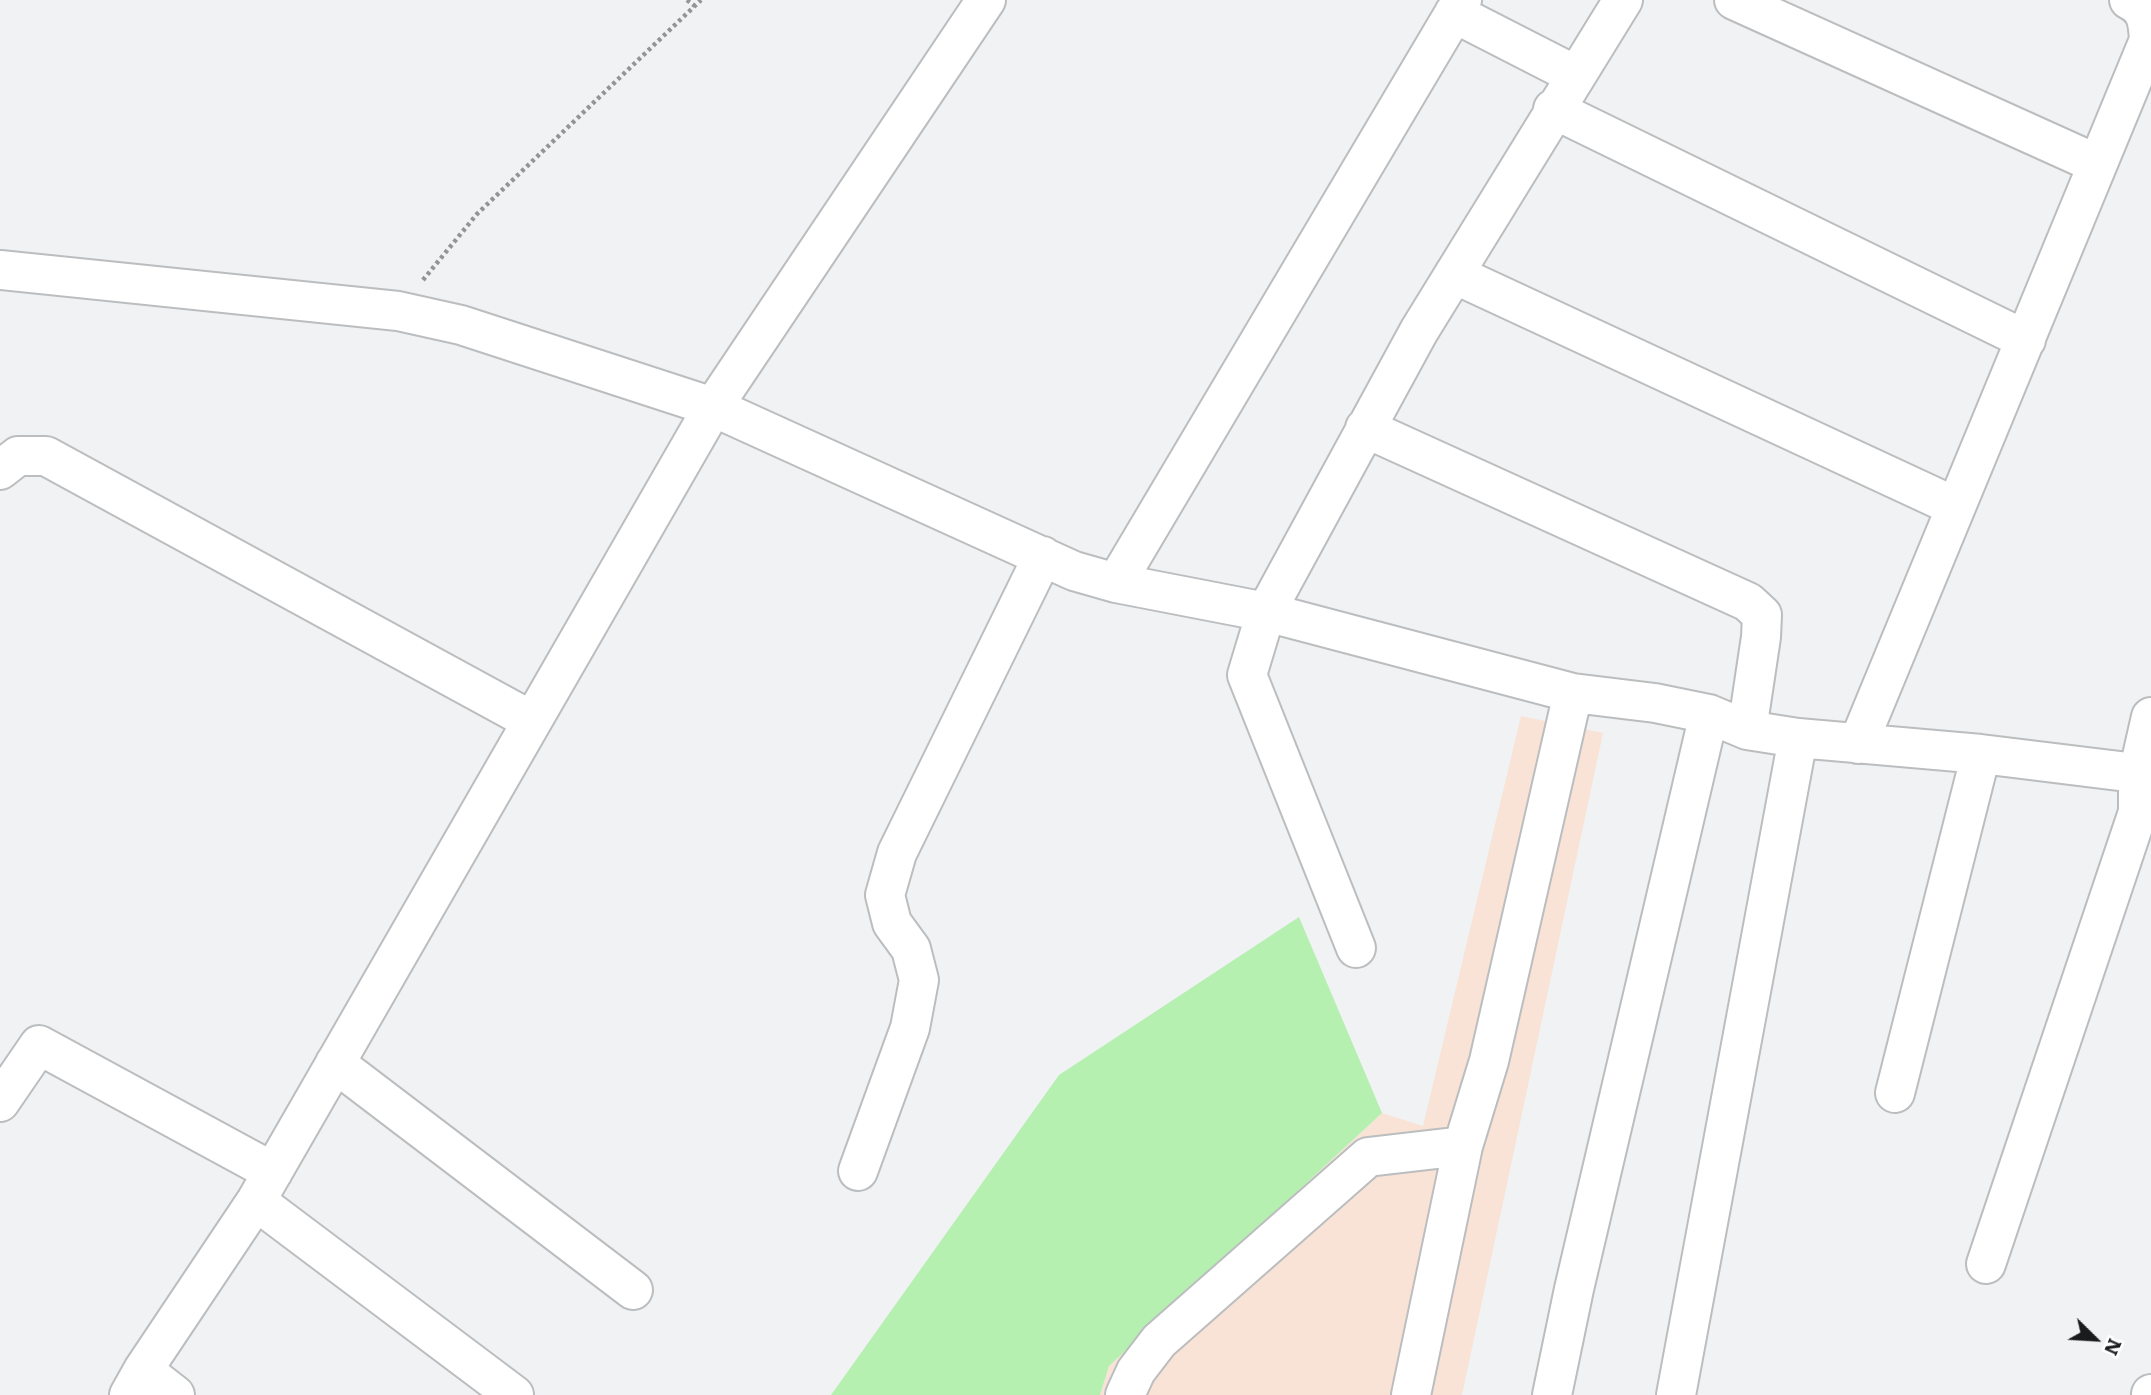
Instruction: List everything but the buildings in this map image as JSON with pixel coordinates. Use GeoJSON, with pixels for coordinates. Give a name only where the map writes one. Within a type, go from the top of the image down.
{"type":"FeatureCollection","features":[{"type":"Feature","properties":{"kind":"street"},"geometry":{"type":"LineString","coordinates":[[176,1395],[136,1383],[264,1187],[713,407],[986,0]]}},
{"type":"Feature","properties":{"kind":"street"},"geometry":{"type":"LineString","coordinates":[[1356,948],[1247,675],[1266,612],[1419,331],[1553,109],[1623,0]]}},
{"type":"Feature","properties":{"kind":"street"},"geometry":{"type":"LineString","coordinates":[[1734,0],[2097,164]]}},
{"type":"Feature","properties":{"kind":"street"},"geometry":{"type":"LineString","coordinates":[[1858,744],[2148,40],[2148,18],[2129,0]]}},
{"type":"Feature","properties":{"kind":"street"},"geometry":{"type":"LineString","coordinates":[[1116,583],[1458,6],[1574,75]]}},
{"type":"Feature","properties":{"kind":"street"},"geometry":{"type":"LineString","coordinates":[[1553,109],[2025,340]]}},
{"type":"Feature","properties":{"kind":"street"},"geometry":{"type":"LineString","coordinates":[[0,270],[398,311],[461,325],[713,407],[1074,571],[1116,583],[1266,612],[1573,693],[1655,703],[1709,714],[1746,730],[1798,738],[1981,754],[2145,774]]}},
{"type":"Feature","properties":{"kind":"street"},"geometry":{"type":"LineString","coordinates":[[1454,274],[1956,508]]}},
{"type":"Feature","properties":{"kind":"street"},"geometry":{"type":"LineString","coordinates":[[1365,428],[1748,602],[1762,615],[1762,637],[1746,730]]}},
{"type":"Feature","properties":{"kind":"street"},"geometry":{"type":"LineString","coordinates":[[0,470],[18,456],[46,456],[532,721]]}},
{"type":"Feature","properties":{"kind":"street"},"geometry":{"type":"LineString","coordinates":[[858,1171],[910,1028],[919,980],[911,949],[892,923],[885,895],[897,853],[1043,556]]}},
{"type":"Feature","properties":{"kind":"street"},"geometry":{"type":"LineString","coordinates":[[1411,1395],[1463,1146],[1489,1061],[1573,693]]}},
{"type":"Feature","properties":{"kind":"street"},"geometry":{"type":"LineString","coordinates":[[1552,1395],[1574,1289],[1709,714]]}},
{"type":"Feature","properties":{"kind":"street"},"geometry":{"type":"LineString","coordinates":[[1986,1264],[2138,812],[2151,717]]}},
{"type":"Feature","properties":{"kind":"street"},"geometry":{"type":"LineString","coordinates":[[1676,1395],[1798,738]]}},
{"type":"Feature","properties":{"kind":"street"},"geometry":{"type":"LineString","coordinates":[[1895,1093],[1981,754]]}},
{"type":"Feature","properties":{"kind":"street"},"geometry":{"type":"LineString","coordinates":[[0,1102],[39,1045],[264,1187],[514,1395]]}},
{"type":"Feature","properties":{"kind":"street"},"geometry":{"type":"LineString","coordinates":[[335,1063],[633,1290]]}},
{"type":"Feature","properties":{"kind":"street"},"geometry":{"type":"LineString","coordinates":[[1125,1395],[1136,1371],[1159,1341],[1368,1157],[1463,1146]]}},
{"type":"Feature","properties":{"kind":"path"},"geometry":{"type":"LineString","coordinates":[[687,0],[695,6]]}},
{"type":"Feature","properties":{"kind":"path"},"geometry":{"type":"LineString","coordinates":[[398,311],[477,214],[701,0]]}},
{"type":"Feature","properties":{"kind":"shaded area"},"geometry":{"type":"Polygon","coordinates":[[[1521,716],[1603,733],[1462,1395],[1100,1395],[1109,1366],[1382,1113],[1423,1126],[1521,716]]]}},
{"type":"Feature","properties":{"kind":"green space"},"geometry":{"type":"Polygon","coordinates":[[[1299,917],[1382,1113],[1109,1366],[1100,1395],[831,1395],[1059,1075],[1299,917]]]}}]}
